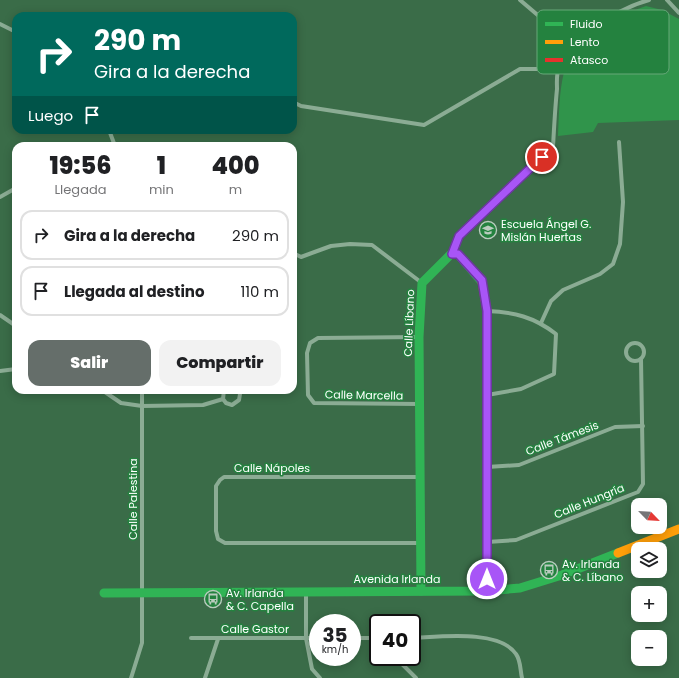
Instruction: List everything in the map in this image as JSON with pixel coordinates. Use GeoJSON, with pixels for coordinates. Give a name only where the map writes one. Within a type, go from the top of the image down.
{"type":"FeatureCollection","features":[{"type":"Feature","properties":{"kind":"street"},"geometry":{"type":"LineString","coordinates":[[520,0],[537,14]]}},
{"type":"Feature","properties":{"kind":"street"},"geometry":{"type":"LineString","coordinates":[[625,10],[649,0]]}},
{"type":"Feature","properties":{"kind":"street"},"geometry":{"type":"LineString","coordinates":[[667,0],[679,13]]}},
{"type":"Feature","properties":{"kind":"street"},"geometry":{"type":"LineString","coordinates":[[0,24],[12,30]]}},
{"type":"Feature","properties":{"kind":"street"},"geometry":{"type":"LineString","coordinates":[[297,104],[301,106],[424,125],[520,69],[537,69]]}},
{"type":"Feature","properties":{"kind":"street"},"geometry":{"type":"LineString","coordinates":[[487,591],[487,311],[482,280],[458,254],[452,254],[459,236],[553,147],[558,74]]}},
{"type":"Feature","properties":{"kind":"street"},"geometry":{"type":"LineString","coordinates":[[541,323],[551,301],[563,290],[600,274],[613,264],[620,244],[623,202],[619,142]]}},
{"type":"Feature","properties":{"kind":"street"},"geometry":{"type":"LineString","coordinates":[[0,197],[12,190]]}},
{"type":"Feature","properties":{"kind":"street"},"geometry":{"type":"LineString","coordinates":[[297,255],[301,257],[331,246],[350,244],[372,245],[422,283]]}},
{"type":"Feature","properties":{"kind":"street","name":"Calle Líbano"},"geometry":{"type":"LineString","coordinates":[[420,591],[419,337],[422,283],[452,254]]}},
{"type":"Feature","properties":{"kind":"street"},"geometry":{"type":"LineString","coordinates":[[486,395],[521,389],[554,374],[556,334],[541,323],[509,312],[487,311]]}},
{"type":"Feature","properties":{"kind":"street"},"geometry":{"type":"LineString","coordinates":[[0,315],[12,323]]}},
{"type":"Feature","properties":{"kind":"street","name":"Calle Marcella"},"geometry":{"type":"LineString","coordinates":[[419,337],[318,338],[310,343],[307,353],[308,395],[314,403],[420,404]]}},
{"type":"Feature","properties":{"kind":"street","name":"Calle Hungría"},"geometry":{"type":"LineString","coordinates":[[487,542],[516,540],[638,492],[643,484],[641,359],[644,350],[641,345],[635,343],[629,346],[626,353],[629,358],[636,361],[641,359]]}},
{"type":"Feature","properties":{"kind":"street"},"geometry":{"type":"LineString","coordinates":[[0,371],[12,370]]}},
{"type":"Feature","properties":{"kind":"street"},"geometry":{"type":"LineString","coordinates":[[108,394],[121,403],[142,406],[203,405],[223,399]]}},
{"type":"Feature","properties":{"kind":"street","name":"Calle Palestina"},"geometry":{"type":"LineString","coordinates":[[131,678],[142,643],[142,394]]}},
{"type":"Feature","properties":{"kind":"street"},"geometry":{"type":"LineString","coordinates":[[223,399],[224,394]]}},
{"type":"Feature","properties":{"kind":"street"},"geometry":{"type":"LineString","coordinates":[[223,399],[229,404],[237,403],[240,398],[239,394]]}},
{"type":"Feature","properties":{"kind":"street","name":"Calle Támesis"},"geometry":{"type":"LineString","coordinates":[[487,467],[518,465],[615,427],[643,426]]}},
{"type":"Feature","properties":{"kind":"street","name":"Calle Nápoles"},"geometry":{"type":"LineString","coordinates":[[420,477],[224,478],[220,480],[216,486],[216,531],[218,539],[225,543],[420,542]]}},
{"type":"Feature","properties":{"kind":"street","name":"Avenida Irlanda"},"geometry":{"type":"LineString","coordinates":[[104,593],[487,591],[520,588],[562,575],[679,529]]}},
{"type":"Feature","properties":{"kind":"street"},"geometry":{"type":"LineString","coordinates":[[306,591],[306,638],[312,669],[320,678]]}},
{"type":"Feature","properties":{"kind":"street"},"geometry":{"type":"LineString","coordinates":[[421,638],[473,637],[500,642],[509,647],[516,654],[522,678]]}},
{"type":"Feature","properties":{"kind":"street","name":"Calle Gastor"},"geometry":{"type":"LineString","coordinates":[[191,638],[306,638]]}},
{"type":"Feature","properties":{"kind":"street"},"geometry":{"type":"LineString","coordinates":[[205,678],[218,639]]}},
{"type":"Feature","properties":{"kind":"street"},"geometry":{"type":"LineString","coordinates":[[404,666],[416,678]]}},
{"type":"Feature","properties":{"kind":"green space"},"geometry":{"type":"Polygon","coordinates":[[[646,6],[662,10],[635,10],[646,6]]]}},
{"type":"Feature","properties":{"kind":"green space"},"geometry":{"type":"Polygon","coordinates":[[[669,14],[679,19],[679,120],[598,123],[593,132],[558,136],[561,87],[564,74],[669,74],[669,14]]]}},
{"type":"Feature","properties":{"kind":"traffic: fast"},"geometry":{"type":"LineString","coordinates":[[421,591],[419,337],[422,283],[451,254],[458,254],[482,282]]}},
{"type":"Feature","properties":{"kind":"traffic: fast"},"geometry":{"type":"LineString","coordinates":[[104,593],[487,591],[520,588],[562,575],[618,553]]}},
{"type":"Feature","properties":{"kind":"traffic: slow"},"geometry":{"type":"LineString","coordinates":[[487,459],[487,591]]}},
{"type":"Feature","properties":{"kind":"traffic: slow"},"geometry":{"type":"LineString","coordinates":[[618,553],[679,529]]}},
{"type":"Feature","properties":{"kind":"traffic: jam"},"geometry":{"type":"LineString","coordinates":[[482,282],[487,311],[487,459]]}},
{"type":"Feature","properties":{"kind":"place","name":"Escuela Ángel G. Mislán Huertas"},"geometry":{"type":"Point","coordinates":[488,230]}},
{"type":"Feature","properties":{"kind":"place","name":"Av. Irlanda & C. Líbano"},"geometry":{"type":"Point","coordinates":[549,570]}},
{"type":"Feature","properties":{"kind":"place","name":"Av. Irlanda & C. Capella"},"geometry":{"type":"Point","coordinates":[213,599]}},
{"type":"Feature","properties":{"kind":"route"},"geometry":{"type":"LineString","coordinates":[[487,579],[487,311],[482,280],[458,254],[452,254],[459,236],[542,157]]}}]}
